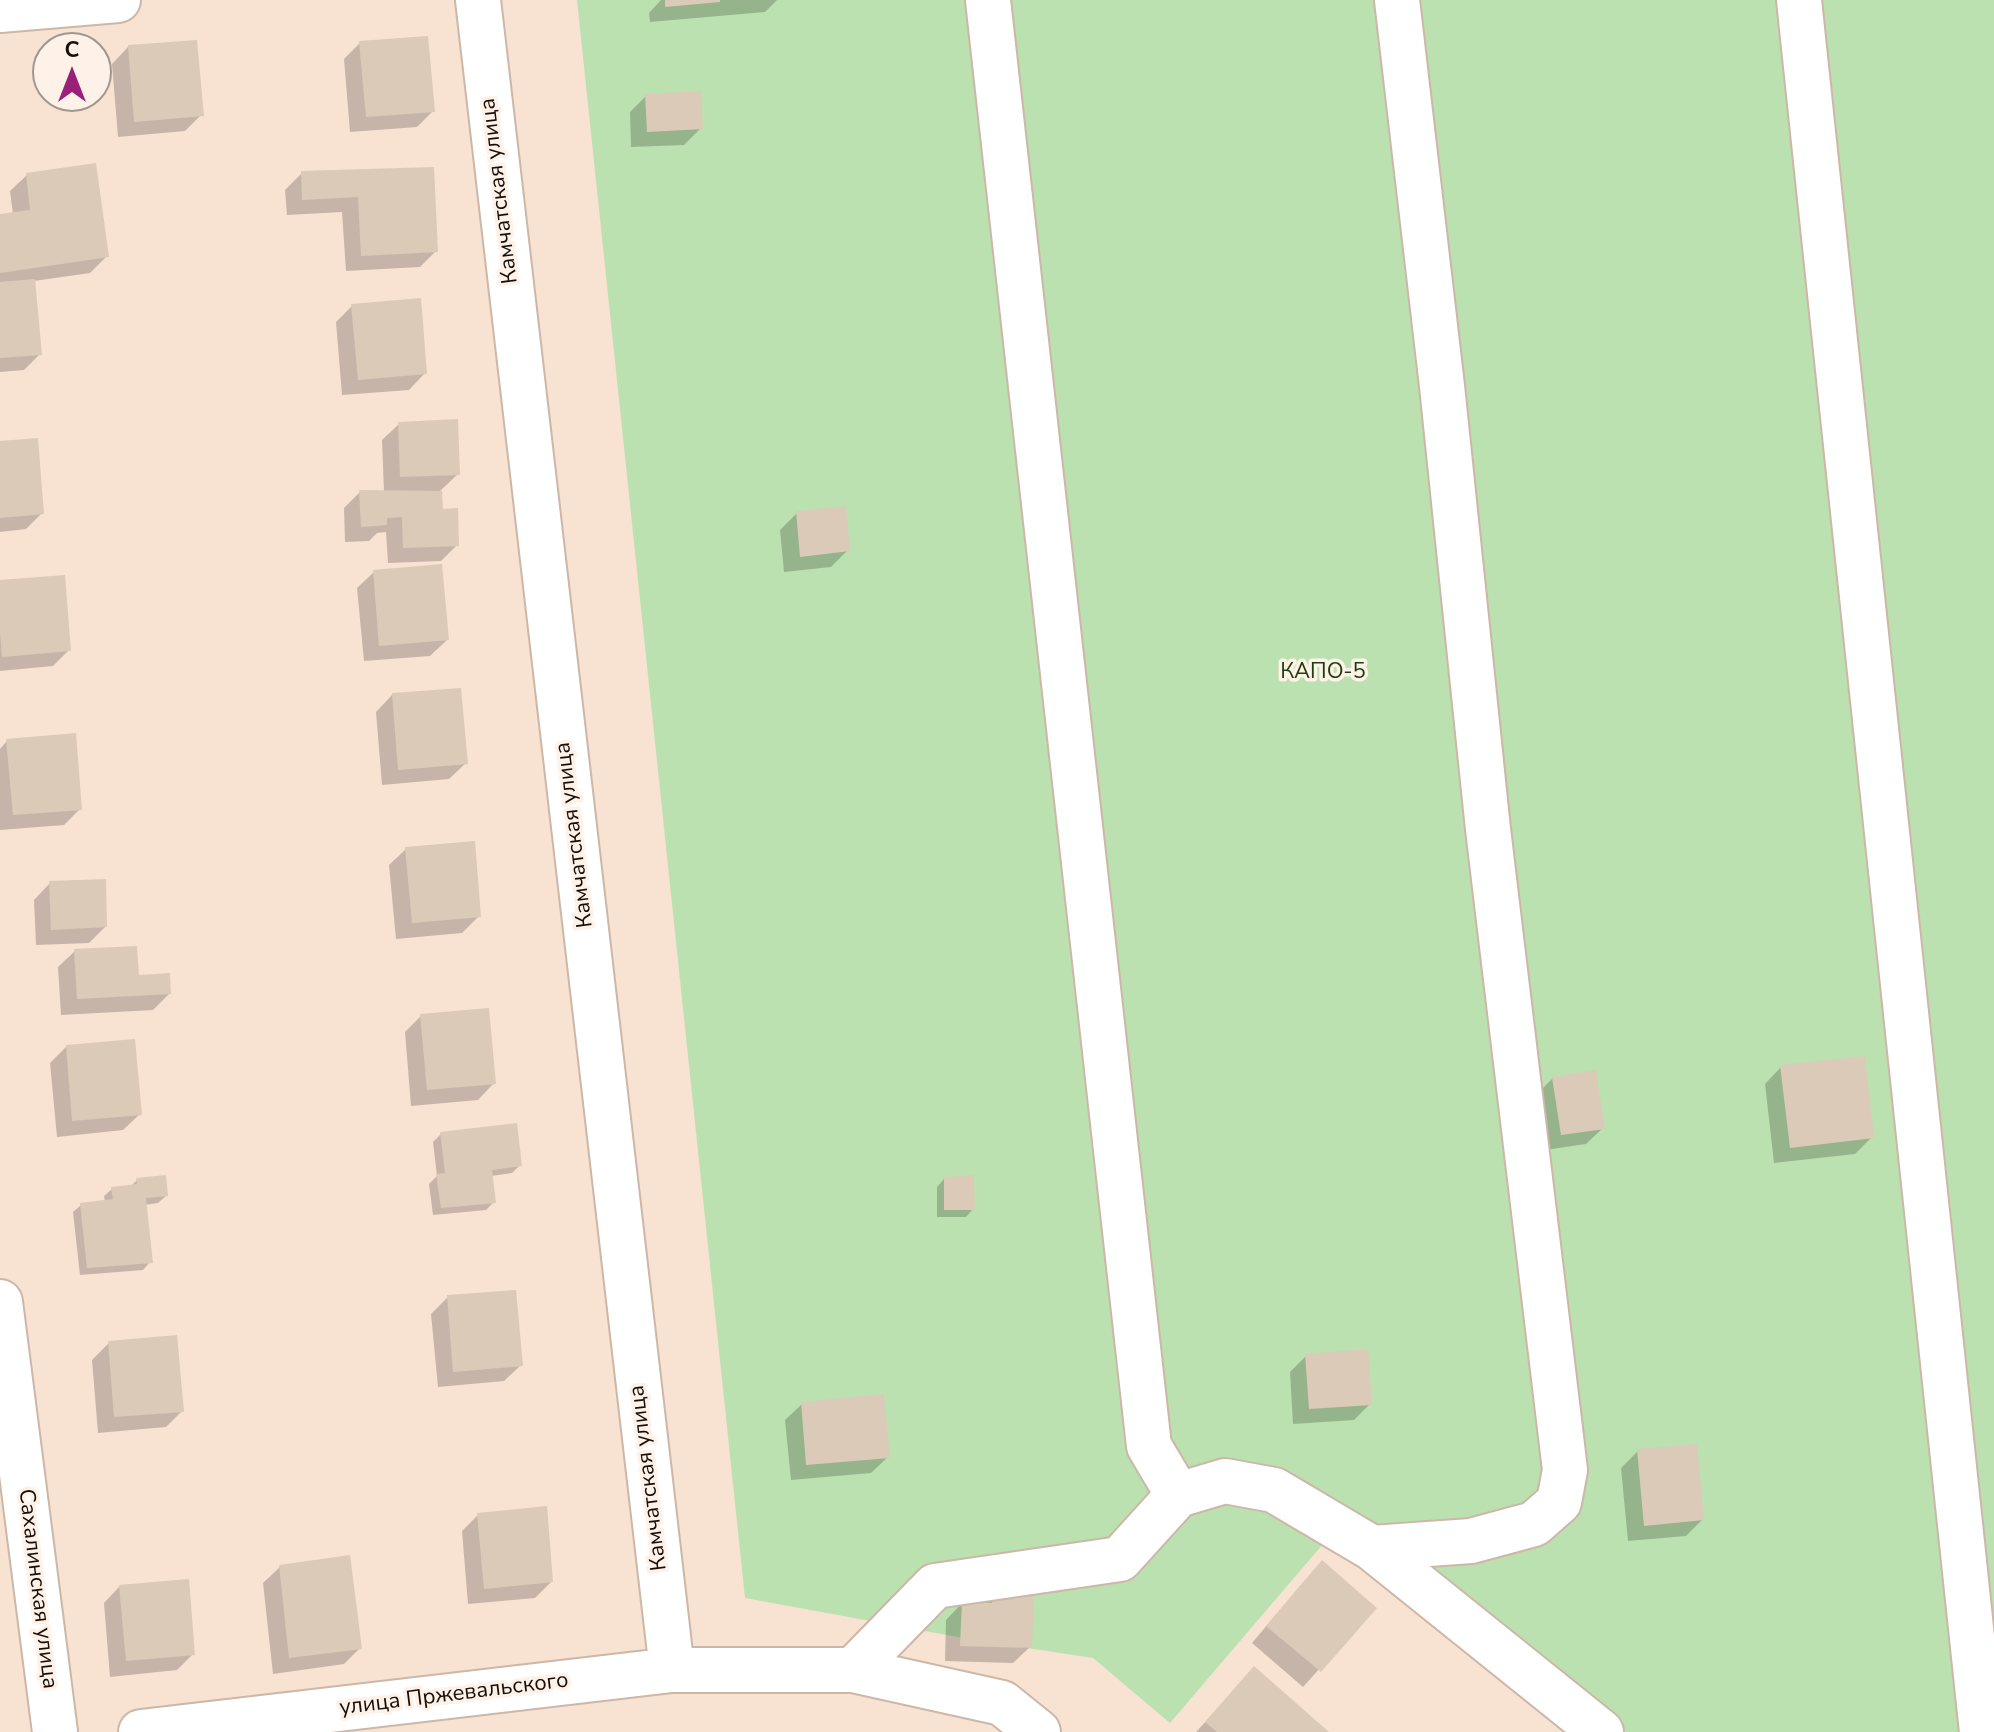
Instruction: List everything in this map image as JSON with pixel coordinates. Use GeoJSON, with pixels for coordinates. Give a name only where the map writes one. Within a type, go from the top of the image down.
{"type":"FeatureCollection","features":[{"type":"Feature","properties":{"kind":"main road"},"geometry":{"type":"LineString","coordinates":[[0,10],[118,0]]}},
{"type":"Feature","properties":{"kind":"main road","name":"Камчатская улица"},"geometry":{"type":"LineString","coordinates":[[478,0],[672,1670]]}},
{"type":"Feature","properties":{"kind":"main road"},"geometry":{"type":"LineString","coordinates":[[988,0],[1149,1446],[1178,1495]]}},
{"type":"Feature","properties":{"kind":"main road"},"geometry":{"type":"LineString","coordinates":[[1372,1548],[1471,1541],[1534,1524],[1559,1502],[1565,1470],[1488,829],[1442,386],[1397,0]]}},
{"type":"Feature","properties":{"kind":"main road"},"geometry":{"type":"LineString","coordinates":[[1799,0],[1982,1732]]}},
{"type":"Feature","properties":{"kind":"main road","name":"Сахалинская улица"},"geometry":{"type":"LineString","coordinates":[[0,1302],[55,1732]]}},
{"type":"Feature","properties":{"kind":"main road"},"geometry":{"type":"LineString","coordinates":[[853,1670],[935,1586],[1120,1559],[1178,1495],[1225,1481],[1274,1490],[1372,1548],[1601,1732]]}},
{"type":"Feature","properties":{"kind":"main road","name":"улица Пржевальского"},"geometry":{"type":"LineString","coordinates":[[141,1732],[672,1670],[853,1670],[1002,1703],[1038,1732]]}},
{"type":"Feature","properties":{"kind":"green space","name":"КАПО-5"},"geometry":{"type":"Polygon","coordinates":[[[577,0],[1994,0],[1994,1732],[1580,1732],[1329,1537],[1170,1723],[1093,1658],[974,1640],[745,1598],[577,0]]]}},
{"type":"Feature","properties":{"kind":"building"},"geometry":{"type":"Polygon","coordinates":[[[665,0],[720,0],[720,2],[665,7],[665,0]]]}},
{"type":"Feature","properties":{"kind":"building"},"geometry":{"type":"Polygon","coordinates":[[[428,36],[435,112],[366,117],[359,41],[428,36]]]}},
{"type":"Feature","properties":{"kind":"building"},"geometry":{"type":"Polygon","coordinates":[[[197,40],[204,116],[134,122],[128,45],[197,40]]]}},
{"type":"Feature","properties":{"kind":"building"},"geometry":{"type":"Polygon","coordinates":[[[701,91],[703,129],[647,132],[645,94],[701,91]]]}},
{"type":"Feature","properties":{"kind":"building"},"geometry":{"type":"Polygon","coordinates":[[[96,163],[109,257],[0,273],[0,214],[30,210],[26,173],[96,163]]]}},
{"type":"Feature","properties":{"kind":"building"},"geometry":{"type":"Polygon","coordinates":[[[434,167],[438,252],[361,256],[358,197],[302,200],[301,171],[434,167]]]}},
{"type":"Feature","properties":{"kind":"building"},"geometry":{"type":"Polygon","coordinates":[[[35,279],[42,355],[0,358],[0,282],[35,279]]]}},
{"type":"Feature","properties":{"kind":"building"},"geometry":{"type":"Polygon","coordinates":[[[421,298],[427,374],[358,380],[351,304],[421,298]]]}},
{"type":"Feature","properties":{"kind":"building"},"geometry":{"type":"Polygon","coordinates":[[[458,419],[460,475],[400,477],[398,422],[458,419]]]}},
{"type":"Feature","properties":{"kind":"building"},"geometry":{"type":"Polygon","coordinates":[[[38,438],[44,514],[0,518],[0,441],[38,438]]]}},
{"type":"Feature","properties":{"kind":"building"},"geometry":{"type":"Polygon","coordinates":[[[359,490],[442,491],[443,509],[458,508],[459,546],[403,548],[402,517],[387,518],[387,525],[361,527],[359,490]]]}},
{"type":"Feature","properties":{"kind":"building"},"geometry":{"type":"Polygon","coordinates":[[[846,506],[850,551],[800,557],[796,511],[846,506]]]}},
{"type":"Feature","properties":{"kind":"building"},"geometry":{"type":"Polygon","coordinates":[[[442,564],[449,640],[379,646],[373,570],[442,564]]]}},
{"type":"Feature","properties":{"kind":"building"},"geometry":{"type":"Polygon","coordinates":[[[65,575],[71,651],[2,657],[0,580],[65,575]]]}},
{"type":"Feature","properties":{"kind":"building"},"geometry":{"type":"Polygon","coordinates":[[[461,688],[468,764],[398,770],[392,693],[461,688]]]}},
{"type":"Feature","properties":{"kind":"building"},"geometry":{"type":"Polygon","coordinates":[[[76,733],[82,810],[13,815],[6,739],[76,733]]]}},
{"type":"Feature","properties":{"kind":"building"},"geometry":{"type":"Polygon","coordinates":[[[475,841],[481,917],[412,923],[405,847],[475,841]]]}},
{"type":"Feature","properties":{"kind":"building"},"geometry":{"type":"Polygon","coordinates":[[[106,879],[107,927],[51,930],[49,881],[106,879]]]}},
{"type":"Feature","properties":{"kind":"building"},"geometry":{"type":"Polygon","coordinates":[[[137,946],[139,975],[170,973],[171,994],[77,999],[74,949],[137,946]]]}},
{"type":"Feature","properties":{"kind":"building"},"geometry":{"type":"Polygon","coordinates":[[[489,1008],[496,1084],[427,1090],[420,1014],[489,1008]]]}},
{"type":"Feature","properties":{"kind":"building"},"geometry":{"type":"Polygon","coordinates":[[[135,1039],[142,1115],[72,1121],[66,1045],[135,1039]]]}},
{"type":"Feature","properties":{"kind":"building"},"geometry":{"type":"Polygon","coordinates":[[[1865,1056],[1874,1138],[1790,1148],[1780,1065],[1865,1056]]]}},
{"type":"Feature","properties":{"kind":"building"},"geometry":{"type":"Polygon","coordinates":[[[1596,1070],[1605,1129],[1561,1135],[1552,1077],[1596,1070]]]}},
{"type":"Feature","properties":{"kind":"building"},"geometry":{"type":"Polygon","coordinates":[[[517,1123],[522,1166],[492,1170],[496,1203],[441,1208],[436,1174],[445,1173],[440,1132],[517,1123]]]}},
{"type":"Feature","properties":{"kind":"building"},"geometry":{"type":"Polygon","coordinates":[[[166,1175],[168,1196],[146,1198],[153,1263],[87,1268],[80,1203],[113,1199],[111,1187],[137,1184],[136,1178],[166,1175]]]}},
{"type":"Feature","properties":{"kind":"building"},"geometry":{"type":"Polygon","coordinates":[[[974,1175],[975,1210],[944,1210],[944,1177],[974,1175]]]}},
{"type":"Feature","properties":{"kind":"building"},"geometry":{"type":"Polygon","coordinates":[[[516,1290],[523,1366],[453,1372],[447,1295],[516,1290]]]}},
{"type":"Feature","properties":{"kind":"building"},"geometry":{"type":"Polygon","coordinates":[[[177,1335],[184,1412],[114,1417],[108,1341],[177,1335]]]}},
{"type":"Feature","properties":{"kind":"building"},"geometry":{"type":"Polygon","coordinates":[[[1368,1349],[1372,1405],[1309,1409],[1305,1354],[1368,1349]]]}},
{"type":"Feature","properties":{"kind":"building"},"geometry":{"type":"Polygon","coordinates":[[[884,1394],[890,1458],[806,1465],[801,1402],[884,1394]]]}},
{"type":"Feature","properties":{"kind":"building"},"geometry":{"type":"Polygon","coordinates":[[[1697,1444],[1704,1520],[1644,1526],[1637,1449],[1697,1444]]]}},
{"type":"Feature","properties":{"kind":"building"},"geometry":{"type":"Polygon","coordinates":[[[547,1506],[553,1582],[484,1589],[477,1513],[547,1506]]]}},
{"type":"Feature","properties":{"kind":"building"},"geometry":{"type":"Polygon","coordinates":[[[350,1555],[362,1649],[289,1658],[279,1565],[350,1555]]]}},
{"type":"Feature","properties":{"kind":"building"},"geometry":{"type":"Polygon","coordinates":[[[1322,1560],[1377,1608],[1321,1672],[1266,1626],[1322,1560]]]}},
{"type":"Feature","properties":{"kind":"building"},"geometry":{"type":"Polygon","coordinates":[[[189,1579],[195,1655],[126,1661],[119,1585],[189,1579]]]}},
{"type":"Feature","properties":{"kind":"building"},"geometry":{"type":"Polygon","coordinates":[[[992,1591],[1034,1592],[1032,1648],[960,1646],[962,1601],[992,1603],[992,1591]]]}},
{"type":"Feature","properties":{"kind":"building"},"geometry":{"type":"Polygon","coordinates":[[[1254,1666],[1329,1732],[1217,1732],[1205,1722],[1254,1666]]]}}]}
